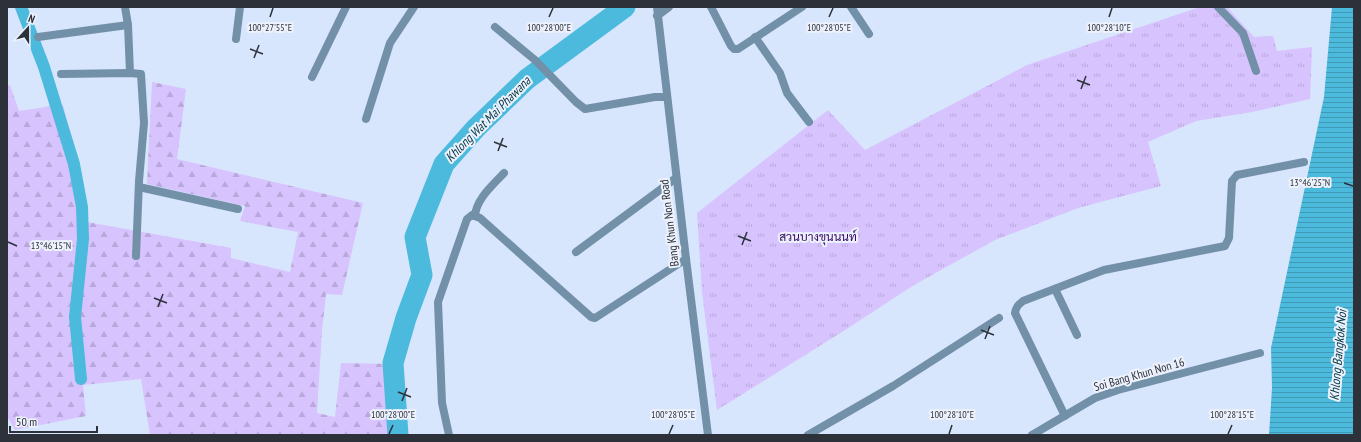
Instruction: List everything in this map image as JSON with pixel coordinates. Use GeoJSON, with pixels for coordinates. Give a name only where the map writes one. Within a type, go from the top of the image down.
{"type":"FeatureCollection","features":[{"type":"Feature","properties":{"kind":"street"},"geometry":{"type":"LineString","coordinates":[[125,7],[128,25],[130,73]]}},
{"type":"Feature","properties":{"kind":"street"},"geometry":{"type":"LineString","coordinates":[[236,39],[240,7]]}},
{"type":"Feature","properties":{"kind":"street"},"geometry":{"type":"LineString","coordinates":[[312,77],[346,7]]}},
{"type":"Feature","properties":{"kind":"street"},"geometry":{"type":"LineString","coordinates":[[366,119],[390,43],[414,7]]}},
{"type":"Feature","properties":{"kind":"street"},"geometry":{"type":"LineString","coordinates":[[657,12],[669,7]]}},
{"type":"Feature","properties":{"kind":"street"},"geometry":{"type":"LineString","coordinates":[[711,7],[734,49],[738,49],[802,7]]}},
{"type":"Feature","properties":{"kind":"street"},"geometry":{"type":"LineString","coordinates":[[851,7],[869,34]]}},
{"type":"Feature","properties":{"kind":"street"},"geometry":{"type":"LineString","coordinates":[[1218,7],[1243,32],[1256,70]]}},
{"type":"Feature","properties":{"kind":"street","name":"Bang Khun Non Road"},"geometry":{"type":"LineString","coordinates":[[657,12],[666,97],[708,435]]}},
{"type":"Feature","properties":{"kind":"street"},"geometry":{"type":"LineString","coordinates":[[38,37],[128,25]]}},
{"type":"Feature","properties":{"kind":"street"},"geometry":{"type":"LineString","coordinates":[[495,27],[535,60],[576,102],[585,109],[655,97],[666,97]]}},
{"type":"Feature","properties":{"kind":"street"},"geometry":{"type":"LineString","coordinates":[[755,37],[780,73],[787,93],[808,122]]}},
{"type":"Feature","properties":{"kind":"street"},"geometry":{"type":"LineString","coordinates":[[61,74],[141,74],[144,123],[136,256]]}},
{"type":"Feature","properties":{"kind":"street"},"geometry":{"type":"LineString","coordinates":[[1064,416],[1015,314],[1016,307],[1023,301],[1104,270],[1226,246],[1229,238],[1232,181],[1234,178],[1237,175],[1304,162]]}},
{"type":"Feature","properties":{"kind":"street"},"geometry":{"type":"LineString","coordinates":[[475,216],[476,206],[479,201],[504,173]]}},
{"type":"Feature","properties":{"kind":"street"},"geometry":{"type":"LineString","coordinates":[[576,252],[676,178]]}},
{"type":"Feature","properties":{"kind":"street"},"geometry":{"type":"LineString","coordinates":[[139,187],[238,208]]}},
{"type":"Feature","properties":{"kind":"street"},"geometry":{"type":"LineString","coordinates":[[450,435],[442,403],[438,302],[467,219],[472,215],[480,218],[591,317],[595,318],[686,259]]}},
{"type":"Feature","properties":{"kind":"street"},"geometry":{"type":"LineString","coordinates":[[1055,289],[1077,334]]}},
{"type":"Feature","properties":{"kind":"street"},"geometry":{"type":"LineString","coordinates":[[808,435],[893,386],[999,318]]}},
{"type":"Feature","properties":{"kind":"street","name":"Soi Bang Khun Non 16"},"geometry":{"type":"LineString","coordinates":[[1032,435],[1095,398],[1118,390],[1260,353]]}},
{"type":"Feature","properties":{"kind":"green space","name":"สวนบางขุนนนท์"},"geometry":{"type":"Polygon","coordinates":[[[1200,7],[1227,7],[1254,37],[1273,36],[1277,51],[1312,47],[1310,99],[1252,112],[1196,121],[1148,142],[1161,186],[1078,208],[995,240],[914,285],[717,410],[702,292],[697,213],[828,110],[865,150],[1027,65],[1200,7]]]}},
{"type":"Feature","properties":{"kind":"green space"},"geometry":{"type":"Polygon","coordinates":[[[152,82],[186,89],[177,159],[363,203],[342,295],[326,294],[317,413],[335,417],[341,363],[391,364],[404,435],[150,435],[141,379],[83,385],[86,416],[15,430],[7,416],[7,86],[10,85],[19,111],[63,105],[81,176],[87,222],[231,248],[231,258],[290,272],[298,232],[240,221],[245,206],[147,184],[152,82]]]}},
{"type":"Feature","properties":{"kind":"water","name":"Khlong Bangkok Noi"},"geometry":{"type":"Polygon","coordinates":[[[1332,7],[1354,7],[1354,435],[1269,435],[1272,388],[1271,348],[1324,97],[1332,7]]]}},
{"type":"Feature","properties":{"kind":"waterway"},"geometry":{"type":"LineString","coordinates":[[21,7],[44,67],[74,164],[82,207],[83,239],[75,317],[81,379]]}},
{"type":"Feature","properties":{"kind":"waterway","name":"Khlong Wat Mai Phawana"},"geometry":{"type":"LineString","coordinates":[[398,435],[393,363],[406,318],[422,275],[415,237],[444,164],[476,128],[527,79],[625,7]]}}]}
